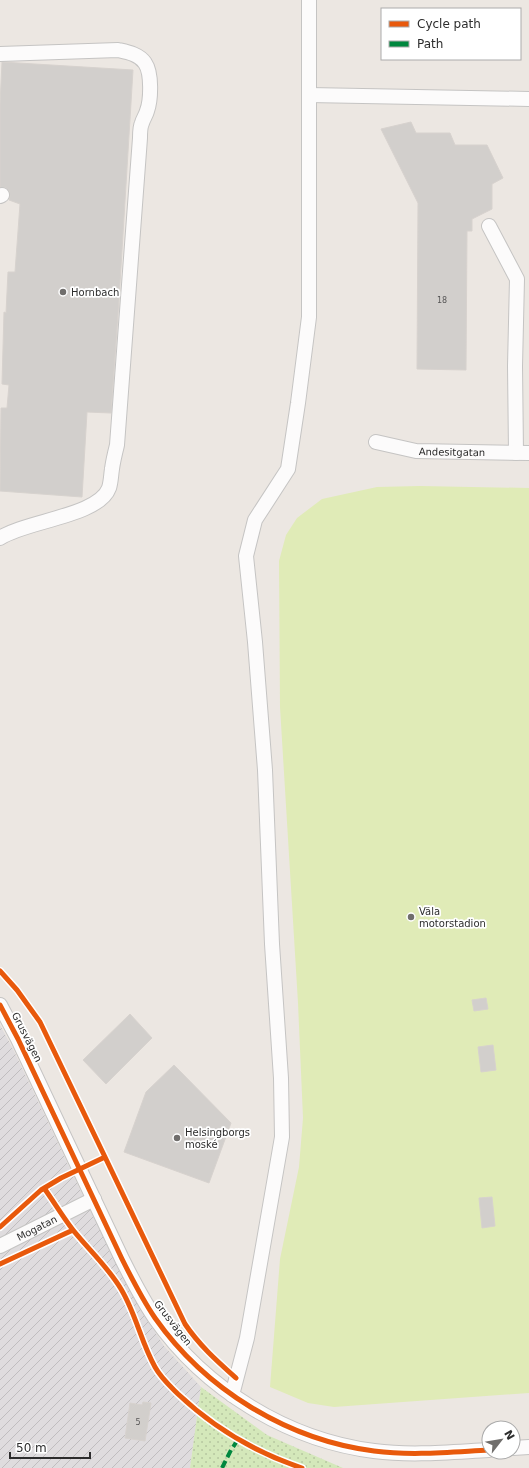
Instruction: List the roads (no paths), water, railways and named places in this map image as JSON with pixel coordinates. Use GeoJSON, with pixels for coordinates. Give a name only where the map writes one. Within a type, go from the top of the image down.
{"type":"FeatureCollection","features":[{"type":"Feature","properties":{"kind":"street"},"geometry":{"type":"LineString","coordinates":[[232,1395],[247,1338],[282,1137],[281,1078],[272,944],[264,770],[255,642],[246,556],[255,520],[288,469],[309,317],[308,0]]}},
{"type":"Feature","properties":{"kind":"street"},"geometry":{"type":"LineString","coordinates":[[0,54],[118,50],[127,52],[139,57],[145,62],[148,71],[150,90],[148,111],[142,124],[140,138],[117,446],[109,488],[102,499],[83,509],[20,529],[0,538]]}},
{"type":"Feature","properties":{"kind":"street"},"geometry":{"type":"LineString","coordinates":[[309,95],[529,99]]}},
{"type":"Feature","properties":{"kind":"street"},"geometry":{"type":"LineString","coordinates":[[489,226],[517,279],[515,366],[523,453]]}},
{"type":"Feature","properties":{"kind":"street","name":"Andesitgatan"},"geometry":{"type":"LineString","coordinates":[[376,442],[416,451],[523,453]]}},
{"type":"Feature","properties":{"kind":"street","name":"Grusvägen"},"geometry":{"type":"LineString","coordinates":[[0,1006],[18,1039],[139,1292],[154,1317],[185,1354],[209,1377],[232,1395],[284,1425],[312,1436],[345,1446],[374,1451],[425,1454],[481,1450]]}},
{"type":"Feature","properties":{"kind":"street","name":"Mogatan"},"geometry":{"type":"LineString","coordinates":[[0,1246],[94,1199]]}},
{"type":"Feature","properties":{"kind":"place","name":"Hornbach"},"geometry":{"type":"Point","coordinates":[63,292]}},
{"type":"Feature","properties":{"kind":"place","name":"Väla motorstadion"},"geometry":{"type":"Point","coordinates":[411,917]}},
{"type":"Feature","properties":{"kind":"place","name":"Helsingborgs moské"},"geometry":{"type":"Point","coordinates":[177,1138]}}]}
